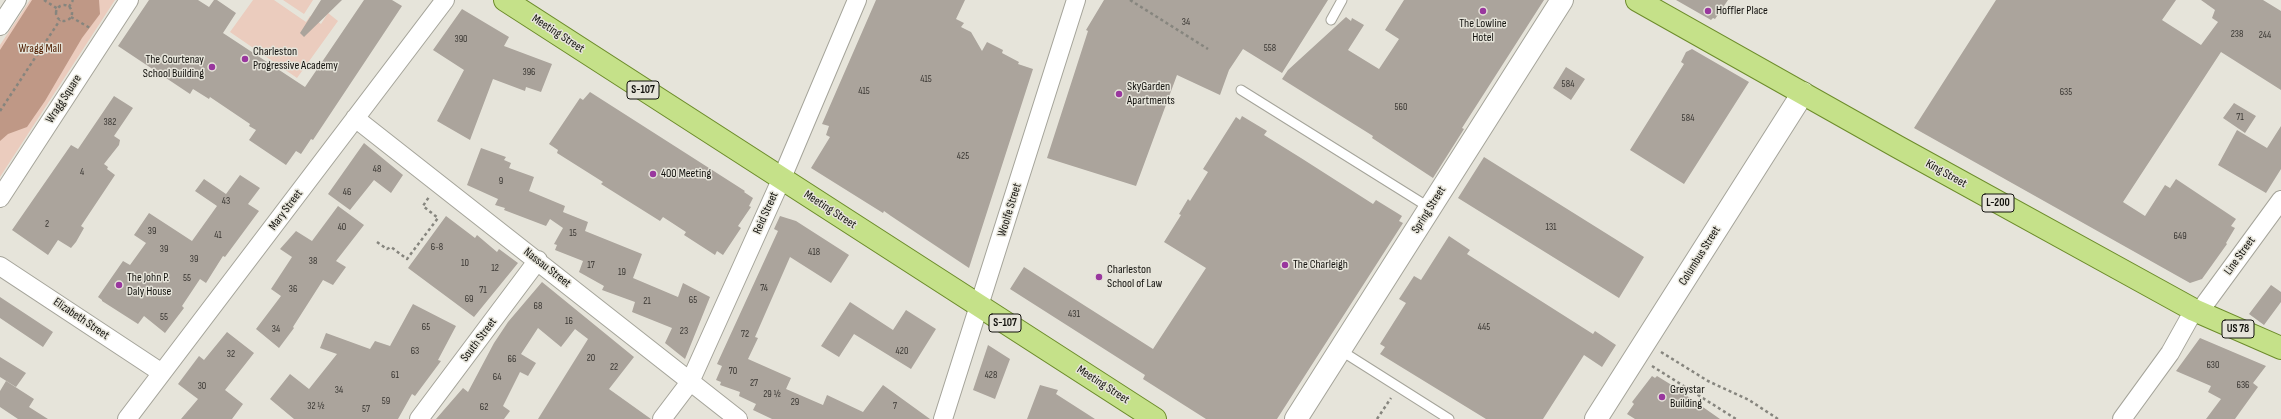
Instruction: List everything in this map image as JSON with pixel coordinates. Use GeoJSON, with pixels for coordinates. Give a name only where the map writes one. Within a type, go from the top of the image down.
{"type":"FeatureCollection","features":[{"type":"Feature","properties":{"kind":"main road","name":"Meeting Street"},"geometry":{"type":"LineString","coordinates":[[505,0],[781,180],[1155,419]]}},
{"type":"Feature","properties":{"kind":"main road","name":"Spring Street"},"geometry":{"type":"LineString","coordinates":[[1296,419],[1562,0]]}},
{"type":"Feature","properties":{"kind":"main road","name":"King Street"},"geometry":{"type":"LineString","coordinates":[[1638,0],[2197,311],[2281,348]]}},
{"type":"Feature","properties":{"kind":"main road","name":"Columbus Street"},"geometry":{"type":"LineString","coordinates":[[1596,419],[1803,93]]}},
{"type":"Feature","properties":{"kind":"street"},"geometry":{"type":"LineString","coordinates":[[0,26],[17,0]]}},
{"type":"Feature","properties":{"kind":"street","name":"Wragg Square"},"geometry":{"type":"LineString","coordinates":[[0,198],[129,0]]}},
{"type":"Feature","properties":{"kind":"street","name":"Mary Street"},"geometry":{"type":"LineString","coordinates":[[127,419],[444,0]]}},
{"type":"Feature","properties":{"kind":"street","name":"Reid Street"},"geometry":{"type":"LineString","coordinates":[[662,419],[690,382],[781,180],[857,0]]}},
{"type":"Feature","properties":{"kind":"street","name":"Woolfe Street"},"geometry":{"type":"LineString","coordinates":[[944,419],[1076,0]]}},
{"type":"Feature","properties":{"kind":"street","name":"Nassau Street"},"geometry":{"type":"LineString","coordinates":[[355,118],[538,260],[738,419]]}},
{"type":"Feature","properties":{"kind":"street","name":"Line Street"},"geometry":{"type":"LineString","coordinates":[[2122,419],[2170,353],[2197,311],[2281,200]]}},
{"type":"Feature","properties":{"kind":"street","name":"South Street"},"geometry":{"type":"LineString","coordinates":[[419,419],[538,260]]}},
{"type":"Feature","properties":{"kind":"street","name":"Elizabeth Street"},"geometry":{"type":"LineString","coordinates":[[0,266],[162,373]]}},
{"type":"Feature","properties":{"kind":"lane"},"geometry":{"type":"LineString","coordinates":[[1331,20],[1342,0]]}},
{"type":"Feature","properties":{"kind":"lane"},"geometry":{"type":"LineString","coordinates":[[1241,90],[1430,208]]}},
{"type":"Feature","properties":{"kind":"lane"},"geometry":{"type":"LineString","coordinates":[[1340,350],[1449,419]]}},
{"type":"Feature","properties":{"kind":"path"},"geometry":{"type":"LineString","coordinates":[[44,0],[58,9]]}},
{"type":"Feature","properties":{"kind":"path"},"geometry":{"type":"LineString","coordinates":[[69,7],[73,0]]}},
{"type":"Feature","properties":{"kind":"path"},"geometry":{"type":"LineString","coordinates":[[1130,0],[1208,49]]}},
{"type":"Feature","properties":{"kind":"path"},"geometry":{"type":"LineString","coordinates":[[64,5],[69,7],[72,10],[71,17],[66,21],[60,20],[57,16],[58,9],[64,5]]}},
{"type":"Feature","properties":{"kind":"path"},"geometry":{"type":"LineString","coordinates":[[71,17],[105,37]]}},
{"type":"Feature","properties":{"kind":"path"},"geometry":{"type":"LineString","coordinates":[[0,112],[60,20]]}},
{"type":"Feature","properties":{"kind":"path"},"geometry":{"type":"LineString","coordinates":[[377,242],[387,249],[391,247],[407,259],[438,218],[423,206],[432,194]]}},
{"type":"Feature","properties":{"kind":"path"},"geometry":{"type":"LineString","coordinates":[[1645,342],[1697,375],[1738,394],[1778,419]]}},
{"type":"Feature","properties":{"kind":"path"},"geometry":{"type":"LineString","coordinates":[[1652,366],[1736,419]]}},
{"type":"Feature","properties":{"kind":"path"},"geometry":{"type":"LineString","coordinates":[[1377,419],[1398,387]]}},
{"type":"Feature","properties":{"kind":"green space","name":"Wragg Mall"},"geometry":{"type":"Polygon","coordinates":[[[30,0],[115,0],[0,177],[0,45],[30,0]]]}},
{"type":"Feature","properties":{"kind":"green space","name":"Wragg Mall"},"geometry":{"type":"Polygon","coordinates":[[[32,0],[99,0],[100,14],[82,38],[45,101],[27,127],[8,134],[0,141],[0,50],[32,0]]]}},
{"type":"Feature","properties":{"kind":"green space"},"geometry":{"type":"Polygon","coordinates":[[[253,0],[274,0],[306,22],[310,16],[321,24],[328,13],[338,21],[297,78],[230,32],[253,0]]]}},
{"type":"Feature","properties":{"kind":"green space"},"geometry":{"type":"Polygon","coordinates":[[[283,0],[313,0],[304,14],[283,0]]]}},
{"type":"Feature","properties":{"kind":"building","name":"The Courtenay School Building"},"geometry":{"type":"Polygon","coordinates":[[[149,0],[198,0],[209,7],[214,0],[217,0],[236,13],[223,33],[305,87],[364,0],[392,0],[402,6],[313,140],[311,139],[301,154],[296,151],[286,165],[249,140],[256,130],[249,126],[250,124],[210,97],[209,99],[193,89],[190,94],[118,46],[149,0]]]}},
{"type":"Feature","properties":{"kind":"building"},"geometry":{"type":"Polygon","coordinates":[[[321,0],[342,0],[304,37],[300,33],[321,0]]]}},
{"type":"Feature","properties":{"kind":"building"},"geometry":{"type":"Polygon","coordinates":[[[876,0],[965,0],[956,19],[964,23],[961,27],[971,32],[982,51],[987,42],[1003,50],[1002,53],[1019,62],[1018,64],[1033,69],[969,268],[884,211],[883,213],[811,168],[830,137],[826,135],[829,126],[822,124],[876,0]]]}},
{"type":"Feature","properties":{"kind":"building","name":"SkyGarden Apartments"},"geometry":{"type":"Polygon","coordinates":[[[1104,0],[1328,0],[1282,73],[1243,49],[1229,70],[1220,95],[1177,75],[1136,186],[1047,158],[1088,31],[1086,30],[1104,0]]]}},
{"type":"Feature","properties":{"kind":"building"},"geometry":{"type":"Polygon","coordinates":[[[1404,0],[1544,0],[1462,128],[1464,129],[1433,178],[1372,138],[1373,136],[1282,79],[1288,70],[1346,17],[1351,21],[1352,18],[1364,25],[1348,50],[1379,69],[1399,39],[1385,30],[1404,0]]]}},
{"type":"Feature","properties":{"kind":"building","name":"Hoffler Place"},"geometry":{"type":"Polygon","coordinates":[[[1676,0],[1728,0],[1715,19],[1713,18],[1711,20],[1676,0]]]}},
{"type":"Feature","properties":{"kind":"building"},"geometry":{"type":"Polygon","coordinates":[[[1996,0],[2176,0],[2162,20],[2201,45],[2218,22],[2212,18],[2215,10],[2201,0],[2263,0],[2281,11],[2281,90],[2221,52],[2123,202],[2145,216],[2165,185],[2170,188],[2176,179],[2236,219],[2231,226],[2235,228],[2226,243],[2227,244],[2202,279],[2190,283],[1914,128],[1996,0]]]}},
{"type":"Feature","properties":{"kind":"building"},"geometry":{"type":"Polygon","coordinates":[[[462,9],[509,37],[504,46],[552,64],[541,92],[526,87],[525,91],[493,79],[470,140],[437,121],[464,70],[433,50],[462,9]]]}},
{"type":"Feature","properties":{"kind":"building"},"geometry":{"type":"Polygon","coordinates":[[[1692,49],[1749,82],[1684,184],[1630,150],[1684,64],[1681,62],[1686,52],[1692,49]]]}},
{"type":"Feature","properties":{"kind":"building"},"geometry":{"type":"Polygon","coordinates":[[[1566,67],[1585,79],[1571,100],[1553,88],[1566,67]]]}},
{"type":"Feature","properties":{"kind":"building","name":"400 Meeting"},"geometry":{"type":"Polygon","coordinates":[[[590,92],[745,191],[744,192],[753,198],[749,206],[751,207],[738,226],[741,228],[723,255],[717,251],[715,255],[684,235],[686,232],[663,217],[660,221],[601,184],[603,182],[557,153],[558,150],[549,144],[580,98],[583,100],[590,92]]]}},
{"type":"Feature","properties":{"kind":"building"},"geometry":{"type":"Polygon","coordinates":[[[114,96],[133,108],[114,136],[120,140],[119,145],[104,164],[108,167],[107,169],[115,175],[81,226],[84,228],[71,248],[58,240],[48,255],[12,230],[71,145],[78,149],[114,96]]]}},
{"type":"Feature","properties":{"kind":"building"},"geometry":{"type":"Polygon","coordinates":[[[2234,103],[2256,116],[2245,133],[2223,118],[2234,103]]]}},
{"type":"Feature","properties":{"kind":"building","name":"The Charleigh"},"geometry":{"type":"Polygon","coordinates":[[[1242,116],[1267,131],[1264,135],[1373,204],[1376,200],[1402,216],[1399,221],[1403,223],[1277,419],[1206,419],[1143,379],[1145,375],[1010,289],[1024,267],[1153,349],[1206,268],[1164,242],[1181,215],[1179,214],[1188,199],[1190,201],[1208,172],[1203,169],[1236,117],[1240,120],[1242,116]]]}},
{"type":"Feature","properties":{"kind":"building"},"geometry":{"type":"Polygon","coordinates":[[[2281,126],[2281,169],[2266,193],[2218,165],[2237,130],[2267,148],[2281,126]]]}},
{"type":"Feature","properties":{"kind":"building"},"geometry":{"type":"Polygon","coordinates":[[[364,143],[403,175],[391,193],[374,180],[350,210],[328,194],[364,143]]]}},
{"type":"Feature","properties":{"kind":"building"},"geometry":{"type":"Polygon","coordinates":[[[481,148],[506,157],[504,160],[511,163],[509,168],[534,177],[529,191],[565,206],[563,212],[588,222],[585,231],[642,254],[633,278],[678,297],[683,283],[710,297],[685,359],[665,343],[672,328],[632,312],[635,302],[602,290],[604,286],[579,272],[583,261],[555,250],[557,245],[554,244],[563,228],[550,219],[546,226],[504,210],[505,208],[495,205],[498,199],[467,185],[481,148]]]}},
{"type":"Feature","properties":{"kind":"building"},"geometry":{"type":"Polygon","coordinates":[[[1484,157],[1644,257],[1619,298],[1458,198],[1484,157]]]}},
{"type":"Feature","properties":{"kind":"building"},"geometry":{"type":"Polygon","coordinates":[[[240,175],[260,188],[248,204],[259,211],[225,257],[223,256],[206,283],[200,279],[182,306],[184,308],[165,333],[144,316],[138,324],[98,297],[123,261],[130,265],[146,243],[134,235],[149,213],[192,241],[217,206],[195,191],[204,179],[226,194],[240,175]]]}},
{"type":"Feature","properties":{"kind":"building"},"geometry":{"type":"Polygon","coordinates":[[[338,206],[364,225],[336,261],[346,267],[333,285],[323,280],[293,327],[294,328],[279,348],[256,329],[281,296],[271,289],[292,257],[280,249],[296,231],[312,241],[338,206]]]}},
{"type":"Feature","properties":{"kind":"building"},"geometry":{"type":"Polygon","coordinates":[[[446,216],[475,238],[477,235],[497,252],[499,249],[518,263],[474,317],[408,268],[446,216]]]}},
{"type":"Feature","properties":{"kind":"building"},"geometry":{"type":"Polygon","coordinates":[[[780,216],[796,221],[849,255],[831,283],[790,257],[755,337],[758,338],[748,359],[791,378],[786,389],[823,405],[827,395],[863,412],[883,385],[930,419],[772,419],[753,410],[756,404],[739,396],[740,392],[720,385],[721,382],[716,380],[722,366],[717,364],[778,231],[774,229],[780,216]]]}},
{"type":"Feature","properties":{"kind":"building"},"geometry":{"type":"Polygon","coordinates":[[[1449,236],[1470,250],[1467,254],[1593,334],[1595,331],[1616,345],[1602,367],[1584,355],[1543,419],[1486,419],[1380,354],[1385,347],[1380,344],[1406,303],[1399,299],[1414,276],[1421,280],[1449,236]]]}},
{"type":"Feature","properties":{"kind":"building"},"geometry":{"type":"Polygon","coordinates":[[[542,282],[634,357],[609,389],[651,419],[538,419],[588,339],[575,329],[561,347],[538,328],[521,354],[536,363],[528,376],[520,372],[503,406],[510,411],[504,419],[436,419],[463,388],[468,392],[494,343],[508,322],[542,282]]]}},
{"type":"Feature","properties":{"kind":"building"},"geometry":{"type":"Polygon","coordinates":[[[2271,285],[2281,292],[2281,302],[2264,325],[2249,314],[2271,285]]]}},
{"type":"Feature","properties":{"kind":"building"},"geometry":{"type":"Polygon","coordinates":[[[0,297],[53,332],[43,347],[0,318],[0,297]]]}},
{"type":"Feature","properties":{"kind":"building"},"geometry":{"type":"Polygon","coordinates":[[[850,302],[893,330],[906,310],[936,329],[911,369],[854,334],[839,357],[821,346],[850,302]]]}},
{"type":"Feature","properties":{"kind":"building"},"geometry":{"type":"Polygon","coordinates":[[[413,304],[456,326],[438,360],[441,361],[415,396],[412,394],[398,419],[294,419],[270,399],[290,374],[309,389],[337,354],[320,348],[326,333],[370,349],[375,341],[390,346],[413,304]]]}},
{"type":"Feature","properties":{"kind":"building"},"geometry":{"type":"Polygon","coordinates":[[[227,332],[254,353],[225,390],[243,404],[232,419],[181,419],[198,399],[178,384],[199,356],[204,360],[227,332]]]}},
{"type":"Feature","properties":{"kind":"building"},"geometry":{"type":"Polygon","coordinates":[[[2200,338],[2266,366],[2253,383],[2258,387],[2235,419],[2206,419],[2221,399],[2208,392],[2211,386],[2176,371],[2200,338]]]}},
{"type":"Feature","properties":{"kind":"building"},"geometry":{"type":"Polygon","coordinates":[[[988,345],[1010,359],[995,399],[973,390],[988,345]]]}},
{"type":"Feature","properties":{"kind":"building"},"geometry":{"type":"Polygon","coordinates":[[[0,357],[26,373],[16,387],[0,377],[0,357]]]}},
{"type":"Feature","properties":{"kind":"building","name":"Greystar Building"},"geometry":{"type":"Polygon","coordinates":[[[1652,376],[1655,378],[1657,376],[1670,384],[1720,419],[1635,419],[1627,414],[1634,404],[1632,402],[1652,376]]]}},
{"type":"Feature","properties":{"kind":"building"},"geometry":{"type":"Polygon","coordinates":[[[6,381],[34,399],[29,407],[48,419],[18,419],[0,407],[0,391],[6,381]]]}},
{"type":"Feature","properties":{"kind":"building"},"geometry":{"type":"Polygon","coordinates":[[[1040,385],[1058,390],[1056,394],[1095,419],[1027,419],[1040,385]]]}},
{"type":"Feature","properties":{"kind":"place","name":"The Lowline Hotel"},"geometry":{"type":"Point","coordinates":[1483,11]}},
{"type":"Feature","properties":{"kind":"place","name":"Hoffler Place"},"geometry":{"type":"Point","coordinates":[1708,11]}},
{"type":"Feature","properties":{"kind":"place","name":"Charleston Progressive Academy"},"geometry":{"type":"Point","coordinates":[245,59]}},
{"type":"Feature","properties":{"kind":"place","name":"The Courtenay School Building"},"geometry":{"type":"Point","coordinates":[212,67]}},
{"type":"Feature","properties":{"kind":"place","name":"SkyGarden Apartments"},"geometry":{"type":"Point","coordinates":[1119,94]}},
{"type":"Feature","properties":{"kind":"place","name":"400 Meeting"},"geometry":{"type":"Point","coordinates":[653,174]}},
{"type":"Feature","properties":{"kind":"place","name":"The Charleigh"},"geometry":{"type":"Point","coordinates":[1285,265]}},
{"type":"Feature","properties":{"kind":"place","name":"Charleston School of Law"},"geometry":{"type":"Point","coordinates":[1099,277]}},
{"type":"Feature","properties":{"kind":"place","name":"The John P. Daly House"},"geometry":{"type":"Point","coordinates":[119,285]}},
{"type":"Feature","properties":{"kind":"place","name":"Greystar Building"},"geometry":{"type":"Point","coordinates":[1662,397]}}]}
